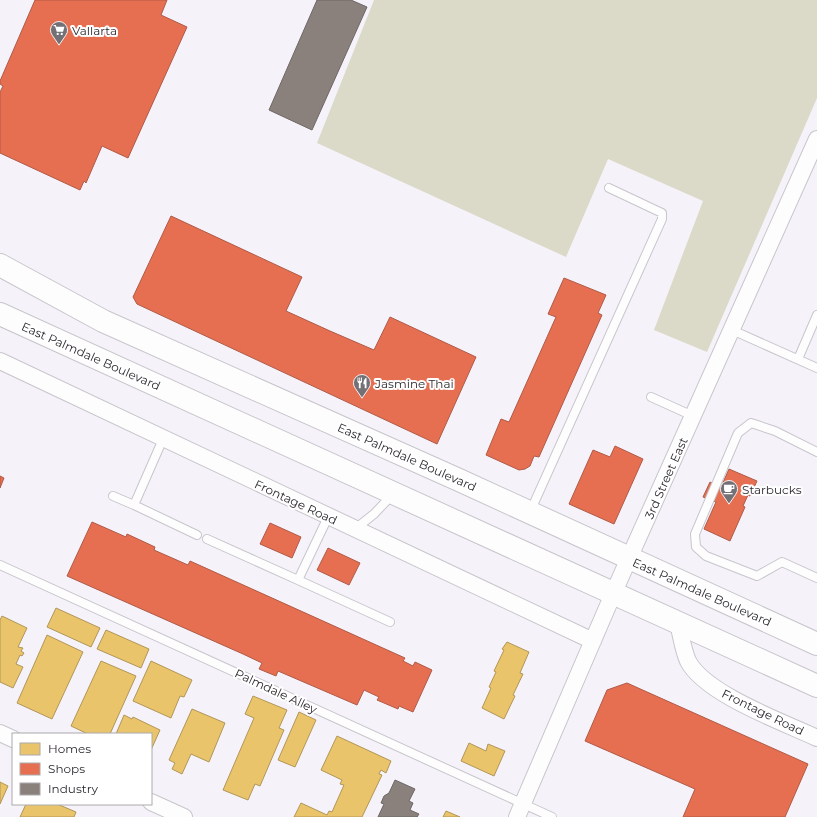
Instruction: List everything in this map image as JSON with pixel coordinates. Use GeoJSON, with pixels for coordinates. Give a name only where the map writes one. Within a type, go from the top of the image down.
{"type":"FeatureCollection","features":[{"type":"Feature","properties":{"kind":"highway","name":"East Palmdale Boulevard"},"geometry":{"type":"LineString","coordinates":[[0,265],[103,321],[817,644]]}},
{"type":"Feature","properties":{"kind":"highway","name":"East Palmdale Boulevard"},"geometry":{"type":"LineString","coordinates":[[0,314],[817,686]]}},
{"type":"Feature","properties":{"kind":"street","name":"3rd Street East"},"geometry":{"type":"LineString","coordinates":[[520,810],[613,594],[817,141]]}},
{"type":"Feature","properties":{"kind":"street","name":"Frontage Road"},"geometry":{"type":"LineString","coordinates":[[0,361],[593,641]]}},
{"type":"Feature","properties":{"kind":"street","name":"Frontage Road"},"geometry":{"type":"LineString","coordinates":[[678,623],[688,661],[700,677],[722,694],[817,738]]}},
{"type":"Feature","properties":{"kind":"street"},"geometry":{"type":"LineString","coordinates":[[0,733],[12,739]]}},
{"type":"Feature","properties":{"kind":"street"},"geometry":{"type":"LineString","coordinates":[[152,802],[184,817]]}},
{"type":"Feature","properties":{"kind":"lane"},"geometry":{"type":"LineString","coordinates":[[530,513],[662,219],[662,213],[609,188]]}},
{"type":"Feature","properties":{"kind":"lane"},"geometry":{"type":"LineString","coordinates":[[798,360],[817,315]]}},
{"type":"Feature","properties":{"kind":"lane"},"geometry":{"type":"LineString","coordinates":[[732,330],[817,368]]}},
{"type":"Feature","properties":{"kind":"lane"},"geometry":{"type":"LineString","coordinates":[[651,397],[693,416]]}},
{"type":"Feature","properties":{"kind":"lane"},"geometry":{"type":"LineString","coordinates":[[817,452],[775,431],[752,423],[738,433],[695,534],[696,547],[706,556],[757,576],[782,562],[817,578]]}},
{"type":"Feature","properties":{"kind":"lane"},"geometry":{"type":"LineString","coordinates":[[134,505],[163,439]]}},
{"type":"Feature","properties":{"kind":"lane"},"geometry":{"type":"LineString","coordinates":[[355,529],[374,514],[394,493]]}},
{"type":"Feature","properties":{"kind":"lane"},"geometry":{"type":"LineString","coordinates":[[114,496],[197,535]]}},
{"type":"Feature","properties":{"kind":"lane"},"geometry":{"type":"LineString","coordinates":[[298,580],[328,517]]}},
{"type":"Feature","properties":{"kind":"lane"},"geometry":{"type":"LineString","coordinates":[[207,539],[390,622]]}},
{"type":"Feature","properties":{"kind":"lane","name":"Palmdale Alley"},"geometry":{"type":"LineString","coordinates":[[0,565],[520,810],[552,817]]}},
{"type":"Feature","properties":{"kind":"shaded area"},"geometry":{"type":"Polygon","coordinates":[[[374,0],[817,0],[817,98],[707,352],[654,330],[703,201],[608,159],[566,257],[317,143],[374,0]]]}},
{"type":"Feature","properties":{"kind":"building: Homes"},"geometry":{"type":"Polygon","coordinates":[[[56,608],[100,628],[91,647],[47,627],[56,608]]]}},
{"type":"Feature","properties":{"kind":"building: Homes"},"geometry":{"type":"Polygon","coordinates":[[[2,616],[27,628],[18,647],[23,648],[21,651],[24,653],[22,656],[20,655],[16,664],[23,667],[13,688],[0,682],[0,620],[2,616]]]}},
{"type":"Feature","properties":{"kind":"building: Homes"},"geometry":{"type":"Polygon","coordinates":[[[106,630],[149,649],[141,668],[97,649],[106,630]]]}},
{"type":"Feature","properties":{"kind":"building: Homes"},"geometry":{"type":"Polygon","coordinates":[[[47,635],[83,652],[52,719],[17,703],[47,635]]]}},
{"type":"Feature","properties":{"kind":"building: Homes"},"geometry":{"type":"Polygon","coordinates":[[[507,642],[529,652],[520,673],[523,674],[513,695],[515,696],[504,719],[482,708],[491,688],[489,687],[496,672],[494,671],[504,650],[502,649],[507,642]]]}},
{"type":"Feature","properties":{"kind":"building: Homes"},"geometry":{"type":"Polygon","coordinates":[[[101,661],[136,676],[110,733],[86,733],[71,726],[101,661]]]}},
{"type":"Feature","properties":{"kind":"building: Homes"},"geometry":{"type":"Polygon","coordinates":[[[151,661],[192,680],[184,697],[180,696],[171,718],[133,701],[151,661]]]}},
{"type":"Feature","properties":{"kind":"building: Homes"},"geometry":{"type":"Polygon","coordinates":[[[253,696],[287,710],[279,728],[284,730],[260,786],[255,784],[248,800],[223,790],[254,718],[245,714],[253,696]]]}},
{"type":"Feature","properties":{"kind":"building: Homes"},"geometry":{"type":"Polygon","coordinates":[[[192,709],[225,723],[209,762],[191,754],[182,774],[172,769],[175,763],[169,760],[192,709]]]}},
{"type":"Feature","properties":{"kind":"building: Homes"},"geometry":{"type":"Polygon","coordinates":[[[299,712],[316,720],[295,767],[278,760],[299,712]]]}},
{"type":"Feature","properties":{"kind":"building: Homes"},"geometry":{"type":"Polygon","coordinates":[[[124,715],[132,719],[133,717],[160,730],[152,748],[152,733],[116,733],[124,715]]]}},
{"type":"Feature","properties":{"kind":"building: Homes"},"geometry":{"type":"Polygon","coordinates":[[[337,736],[391,761],[386,773],[381,770],[379,774],[382,775],[362,817],[294,817],[301,803],[327,815],[329,811],[332,812],[344,785],[340,784],[342,780],[321,770],[337,736]]]}},
{"type":"Feature","properties":{"kind":"building: Homes"},"geometry":{"type":"Polygon","coordinates":[[[469,743],[486,751],[488,744],[505,751],[494,776],[461,761],[469,743]]]}},
{"type":"Feature","properties":{"kind":"building: Homes"},"geometry":{"type":"Polygon","coordinates":[[[0,782],[8,786],[0,804],[0,782]]]}},
{"type":"Feature","properties":{"kind":"building: Homes"},"geometry":{"type":"Polygon","coordinates":[[[26,805],[59,805],[76,812],[74,817],[20,817],[26,805]]]}},
{"type":"Feature","properties":{"kind":"building: Homes"},"geometry":{"type":"Polygon","coordinates":[[[446,811],[460,817],[443,817],[446,811]]]}},
{"type":"Feature","properties":{"kind":"building: Shops"},"geometry":{"type":"Polygon","coordinates":[[[35,0],[167,0],[161,15],[187,27],[128,158],[102,146],[86,183],[84,181],[80,190],[0,153],[0,92],[3,86],[0,84],[0,81],[35,0]]]}},
{"type":"Feature","properties":{"kind":"building: Shops"},"geometry":{"type":"Polygon","coordinates":[[[171,216],[302,277],[286,311],[374,350],[390,317],[476,357],[437,444],[137,304],[133,297],[171,216]]]}},
{"type":"Feature","properties":{"kind":"building: Shops"},"geometry":{"type":"Polygon","coordinates":[[[564,278],[606,295],[598,313],[602,315],[539,457],[534,456],[530,466],[519,470],[486,455],[501,419],[509,422],[556,317],[548,314],[564,278]]]}},
{"type":"Feature","properties":{"kind":"building: Shops"},"geometry":{"type":"Polygon","coordinates":[[[615,446],[643,459],[614,524],[569,504],[593,450],[610,457],[615,446]]]}},
{"type":"Feature","properties":{"kind":"building: Shops","name":"Starbucks"},"geometry":{"type":"Polygon","coordinates":[[[729,469],[757,481],[750,496],[748,495],[743,506],[745,507],[730,541],[704,529],[716,502],[703,497],[710,482],[721,487],[729,469]]]}},
{"type":"Feature","properties":{"kind":"building: Shops"},"geometry":{"type":"Polygon","coordinates":[[[0,476],[4,478],[0,488],[0,476]]]}},
{"type":"Feature","properties":{"kind":"building: Shops"},"geometry":{"type":"Polygon","coordinates":[[[92,522],[126,537],[127,534],[155,547],[154,550],[188,565],[190,561],[405,658],[403,661],[413,666],[415,662],[432,670],[413,712],[399,706],[398,709],[377,700],[379,697],[364,690],[357,705],[278,671],[276,676],[259,669],[262,663],[67,576],[92,522]]]}},
{"type":"Feature","properties":{"kind":"building: Shops"},"geometry":{"type":"Polygon","coordinates":[[[270,523],[301,537],[292,558],[260,544],[270,523]]]}},
{"type":"Feature","properties":{"kind":"building: Shops"},"geometry":{"type":"Polygon","coordinates":[[[328,548],[360,563],[349,585],[317,570],[328,548]]]}},
{"type":"Feature","properties":{"kind":"building: Shops"},"geometry":{"type":"Polygon","coordinates":[[[627,683],[808,764],[785,817],[683,817],[695,789],[585,741],[607,690],[627,683]]]}},
{"type":"Feature","properties":{"kind":"building: Industry"},"geometry":{"type":"Polygon","coordinates":[[[317,0],[351,0],[367,7],[312,130],[269,110],[317,0]]]}},
{"type":"Feature","properties":{"kind":"building: Industry"},"geometry":{"type":"Polygon","coordinates":[[[395,780],[415,789],[409,801],[413,803],[410,810],[419,814],[417,817],[378,817],[384,804],[381,803],[384,796],[389,793],[395,780]]]}},
{"type":"Feature","properties":{"kind":"place","name":"Vallarta"},"geometry":{"type":"Point","coordinates":[59,45]}},
{"type":"Feature","properties":{"kind":"place","name":"Jasmine Thai"},"geometry":{"type":"Point","coordinates":[362,398]}},
{"type":"Feature","properties":{"kind":"place","name":"Starbucks"},"geometry":{"type":"Point","coordinates":[729,504]}}]}
